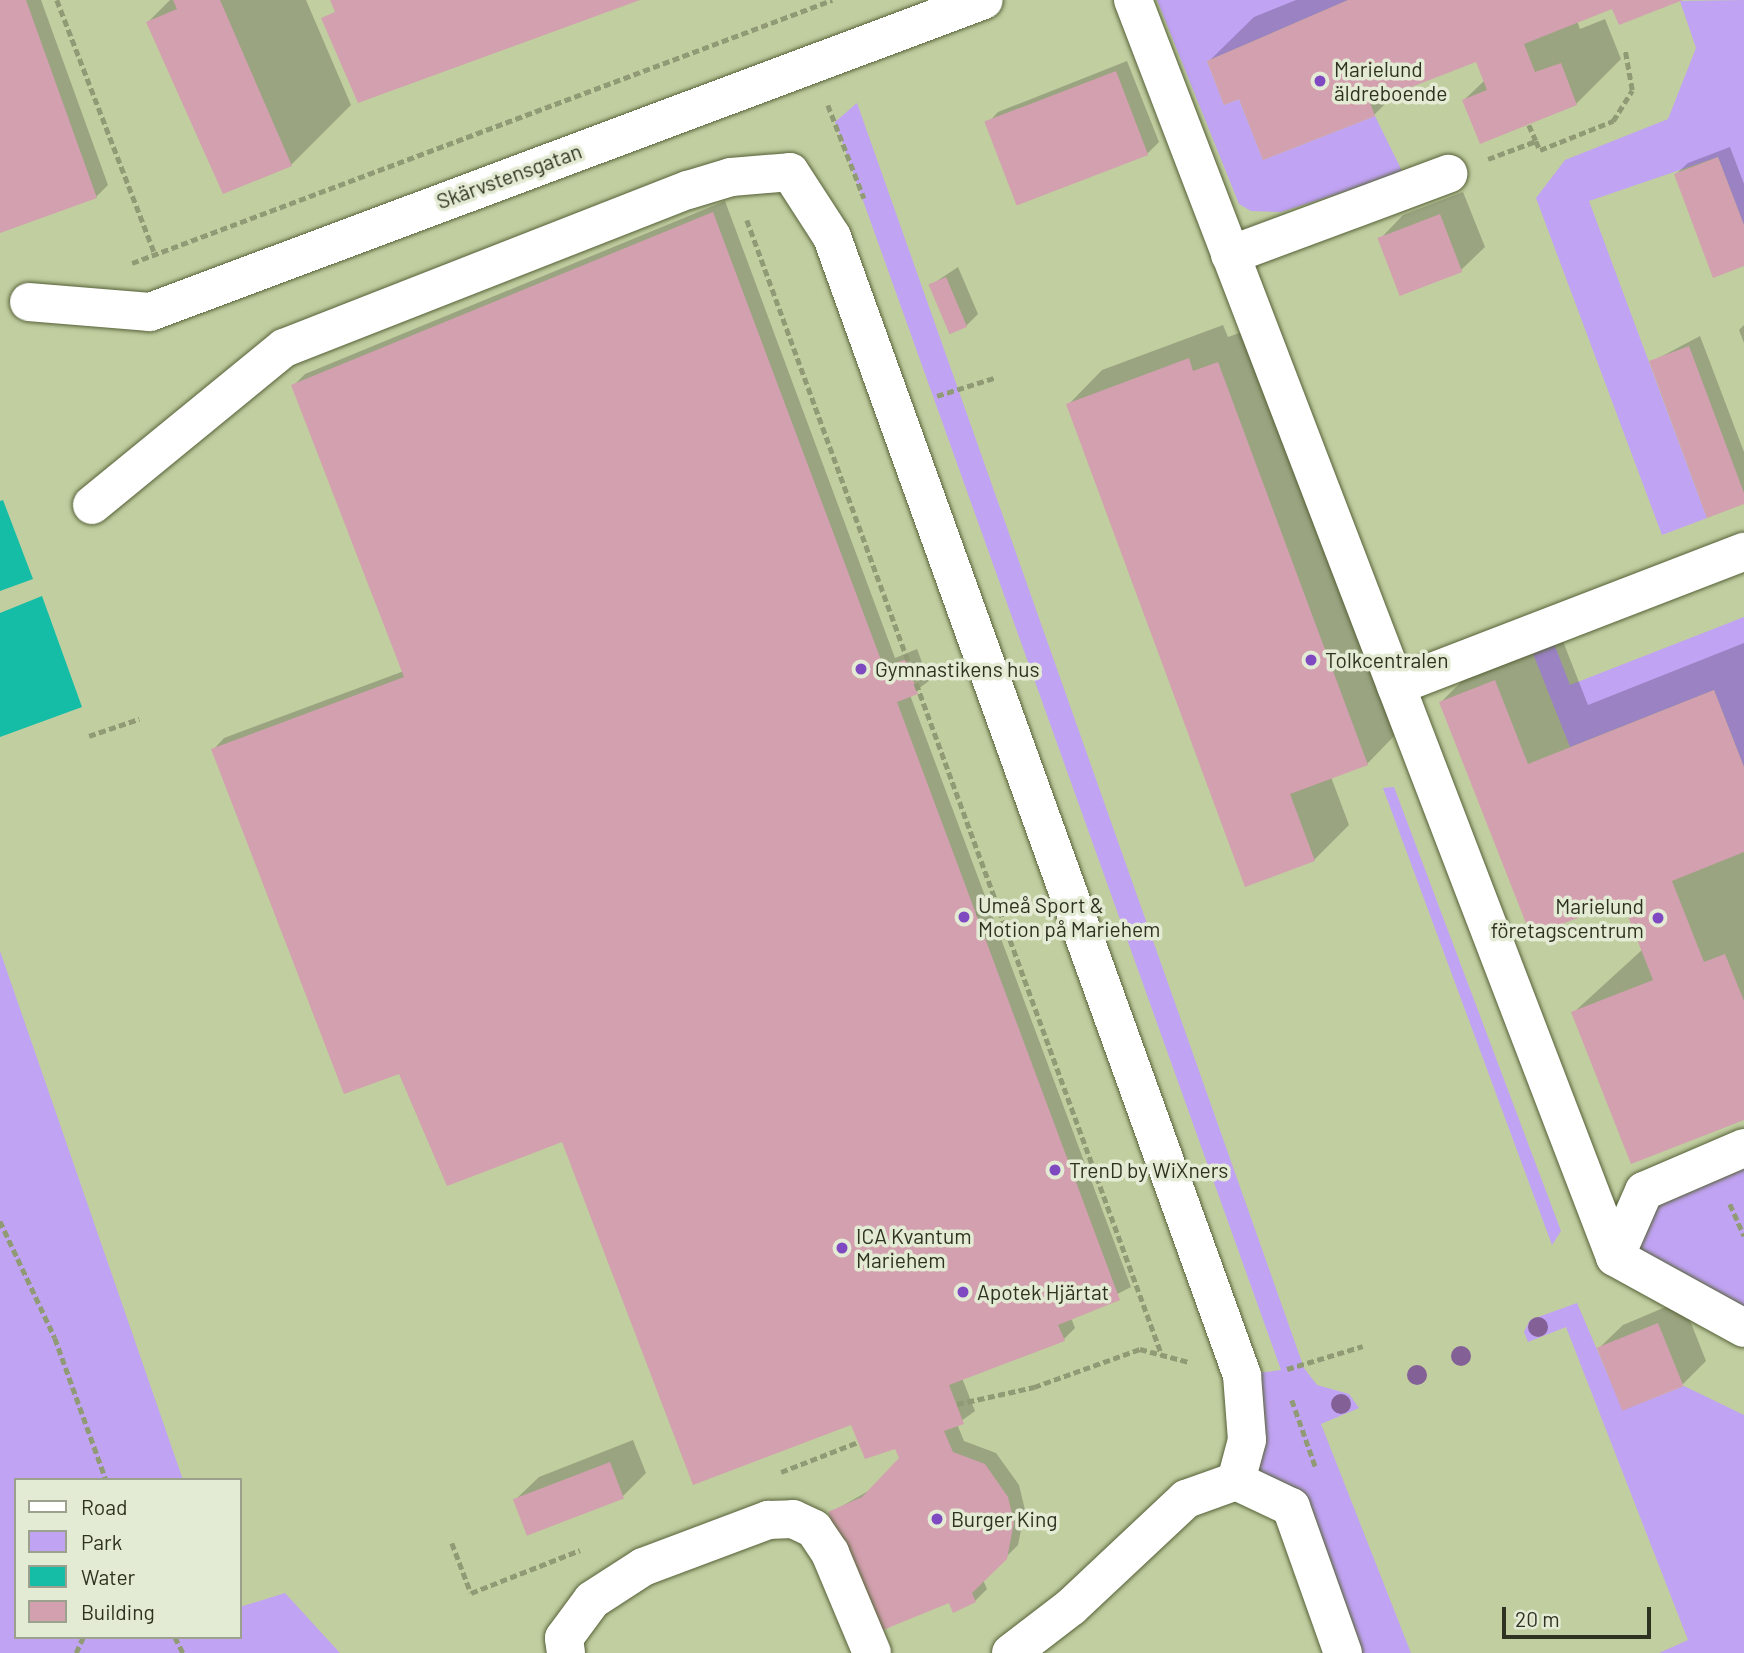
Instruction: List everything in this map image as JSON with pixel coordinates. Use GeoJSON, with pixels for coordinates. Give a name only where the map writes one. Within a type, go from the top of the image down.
{"type":"FeatureCollection","features":[{"type":"Feature","properties":{"kind":"street","name":"Skärvstensgatan"},"geometry":{"type":"LineString","coordinates":[[29,302],[150,312],[984,0]]}},
{"type":"Feature","properties":{"kind":"street"},"geometry":{"type":"LineString","coordinates":[[1133,0],[1615,1257],[1744,1328]]}},
{"type":"Feature","properties":{"kind":"street"},"geometry":{"type":"LineString","coordinates":[[92,505],[285,348],[731,177],[790,172],[832,237],[1242,1375],[1247,1440],[1236,1481]]}},
{"type":"Feature","properties":{"kind":"street"},"geometry":{"type":"LineString","coordinates":[[1230,255],[1448,174]]}},
{"type":"Feature","properties":{"kind":"street"},"geometry":{"type":"LineString","coordinates":[[1396,687],[1744,552]]}},
{"type":"Feature","properties":{"kind":"street"},"geometry":{"type":"LineString","coordinates":[[1615,1257],[1644,1191],[1744,1148]]}},
{"type":"Feature","properties":{"kind":"street"},"geometry":{"type":"LineString","coordinates":[[1011,1653],[1071,1607],[1186,1499],[1236,1481],[1291,1507],[1343,1653]]}},
{"type":"Feature","properties":{"kind":"street"},"geometry":{"type":"LineString","coordinates":[[566,1653],[564,1639],[592,1600],[643,1567],[768,1520],[793,1519],[814,1529],[830,1553],[872,1653]]}},
{"type":"Feature","properties":{"kind":"path"},"geometry":{"type":"LineString","coordinates":[[57,0],[155,254]]}},
{"type":"Feature","properties":{"kind":"path"},"geometry":{"type":"LineString","coordinates":[[117,269],[832,0]]}},
{"type":"Feature","properties":{"kind":"path"},"geometry":{"type":"LineString","coordinates":[[1529,125],[1540,150],[1613,121],[1632,90],[1625,51]]}},
{"type":"Feature","properties":{"kind":"path"},"geometry":{"type":"LineString","coordinates":[[1448,174],[1536,141]]}},
{"type":"Feature","properties":{"kind":"path"},"geometry":{"type":"LineString","coordinates":[[731,177],[1162,1355]]}},
{"type":"Feature","properties":{"kind":"path"},"geometry":{"type":"LineString","coordinates":[[933,397],[995,378]]}},
{"type":"Feature","properties":{"kind":"path"},"geometry":{"type":"LineString","coordinates":[[89,736],[139,719]]}},
{"type":"Feature","properties":{"kind":"path"},"geometry":{"type":"LineString","coordinates":[[976,914],[998,906]]}},
{"type":"Feature","properties":{"kind":"path"},"geometry":{"type":"LineString","coordinates":[[0,1221],[54,1338],[105,1478]]}},
{"type":"Feature","properties":{"kind":"path"},"geometry":{"type":"LineString","coordinates":[[957,1404],[1034,1387],[1140,1349],[1242,1375],[1363,1346]]}},
{"type":"Feature","properties":{"kind":"path"},"geometry":{"type":"LineString","coordinates":[[453,1543],[471,1592]]}},
{"type":"Feature","properties":{"kind":"green space"},"geometry":{"type":"Polygon","coordinates":[[[1157,0],[1348,0],[1207,61],[1224,105],[1239,99],[1263,160],[1375,116],[1403,173],[1281,212],[1251,211],[1239,204],[1157,0]]]}},
{"type":"Feature","properties":{"kind":"green space"},"geometry":{"type":"Polygon","coordinates":[[[1744,0],[1744,225],[1718,157],[1589,201],[1707,518],[1662,535],[1536,198],[1565,160],[1668,119],[1696,48],[1680,1],[1744,0]]]}},
{"type":"Feature","properties":{"kind":"green space"},"geometry":{"type":"Polygon","coordinates":[[[857,103],[1304,1368],[1317,1385],[1349,1394],[1359,1408],[1321,1424],[1411,1653],[1342,1653],[1291,1507],[1236,1481],[1242,1375],[1281,1370],[835,122],[857,103]]]}},
{"type":"Feature","properties":{"kind":"green space"},"geometry":{"type":"Polygon","coordinates":[[[1744,617],[1744,767],[1714,690],[1570,747],[1526,636],[1548,628],[1570,685],[1744,617]]]}},
{"type":"Feature","properties":{"kind":"green space"},"geometry":{"type":"Polygon","coordinates":[[[1394,787],[1561,1231],[1552,1245],[1383,788],[1394,787]]]}},
{"type":"Feature","properties":{"kind":"green space"},"geometry":{"type":"Polygon","coordinates":[[[0,951],[182,1478],[14,1478],[14,1639],[242,1639],[242,1606],[285,1593],[340,1653],[0,1653],[0,951]]]}},
{"type":"Feature","properties":{"kind":"green space"},"geometry":{"type":"Polygon","coordinates":[[[1744,1148],[1744,1328],[1615,1257],[1630,1221],[1744,1148]]]}},
{"type":"Feature","properties":{"kind":"green space"},"geometry":{"type":"Polygon","coordinates":[[[1577,1303],[1623,1410],[1684,1386],[1744,1415],[1744,1653],[1659,1653],[1688,1640],[1566,1327],[1528,1342],[1524,1332],[1530,1320],[1577,1303]]]}},
{"type":"Feature","properties":{"kind":"water"},"geometry":{"type":"Polygon","coordinates":[[[3,500],[33,579],[0,591],[0,501],[3,500]]]}},
{"type":"Feature","properties":{"kind":"water"},"geometry":{"type":"Polygon","coordinates":[[[42,596],[82,707],[0,737],[0,613],[42,596]]]}},
{"type":"Feature","properties":{"kind":"building"},"geometry":{"type":"Polygon","coordinates":[[[0,0],[26,0],[97,198],[0,233],[0,0]]]}},
{"type":"Feature","properties":{"kind":"building"},"geometry":{"type":"Polygon","coordinates":[[[173,0],[220,0],[292,166],[223,194],[146,22],[177,9],[173,0]]]}},
{"type":"Feature","properties":{"kind":"building"},"geometry":{"type":"Polygon","coordinates":[[[330,0],[640,0],[358,103],[321,18],[335,12],[330,0]]]}},
{"type":"Feature","properties":{"kind":"building","name":"Marielund äldreboende"},"geometry":{"type":"Polygon","coordinates":[[[1348,0],[1683,0],[1619,25],[1612,9],[1524,44],[1535,72],[1561,63],[1577,105],[1480,144],[1462,100],[1487,90],[1476,62],[1370,103],[1375,116],[1263,160],[1239,99],[1224,105],[1207,61],[1348,0]]]}},
{"type":"Feature","properties":{"kind":"building"},"geometry":{"type":"Polygon","coordinates":[[[1116,71],[1148,155],[1017,206],[984,122],[1116,71]]]}},
{"type":"Feature","properties":{"kind":"building"},"geometry":{"type":"Polygon","coordinates":[[[1718,157],[1744,225],[1744,266],[1713,278],[1674,174],[1718,157]]]}},
{"type":"Feature","properties":{"kind":"building"},"geometry":{"type":"Polygon","coordinates":[[[713,212],[884,668],[906,659],[918,694],[897,702],[1120,1300],[1058,1325],[1065,1341],[949,1385],[964,1424],[944,1431],[953,1452],[985,1464],[1008,1497],[1014,1522],[1007,1559],[972,1593],[976,1602],[953,1613],[949,1603],[878,1632],[828,1512],[862,1497],[899,1458],[895,1449],[865,1459],[851,1425],[693,1485],[562,1142],[447,1186],[399,1074],[344,1094],[211,749],[404,677],[291,385],[713,212]]]}},
{"type":"Feature","properties":{"kind":"building"},"geometry":{"type":"Polygon","coordinates":[[[1440,214],[1462,272],[1400,296],[1377,238],[1440,214]]]}},
{"type":"Feature","properties":{"kind":"building"},"geometry":{"type":"Polygon","coordinates":[[[946,277],[967,327],[950,334],[929,284],[946,277]]]}},
{"type":"Feature","properties":{"kind":"building"},"geometry":{"type":"Polygon","coordinates":[[[1689,346],[1744,493],[1744,504],[1707,518],[1649,361],[1689,346]]]}},
{"type":"Feature","properties":{"kind":"building"},"geometry":{"type":"Polygon","coordinates":[[[1189,358],[1193,371],[1218,362],[1368,765],[1290,794],[1315,861],[1245,887],[1066,404],[1189,358]]]}},
{"type":"Feature","properties":{"kind":"building","name":"Marielund företagscentrum"},"geometry":{"type":"Polygon","coordinates":[[[1495,680],[1528,764],[1714,690],[1744,767],[1744,852],[1672,881],[1704,962],[1725,954],[1744,1001],[1744,1120],[1631,1164],[1571,1012],[1653,980],[1622,901],[1531,936],[1439,702],[1495,680]]]}},
{"type":"Feature","properties":{"kind":"building"},"geometry":{"type":"Polygon","coordinates":[[[1658,1323],[1683,1386],[1622,1411],[1597,1348],[1658,1323]]]}},
{"type":"Feature","properties":{"kind":"building"},"geometry":{"type":"Polygon","coordinates":[[[610,1462],[624,1498],[527,1536],[513,1499],[610,1462]]]}},
{"type":"Feature","properties":{"kind":"place","name":"Marielund äldreboende"},"geometry":{"type":"Point","coordinates":[1320,81]}},
{"type":"Feature","properties":{"kind":"place","name":"Tolkcentralen"},"geometry":{"type":"Point","coordinates":[1311,660]}},
{"type":"Feature","properties":{"kind":"place","name":"Gymnastikens hus"},"geometry":{"type":"Point","coordinates":[861,669]}},
{"type":"Feature","properties":{"kind":"place","name":"Umeå Sport & Motion på Mariehem"},"geometry":{"type":"Point","coordinates":[964,917]}},
{"type":"Feature","properties":{"kind":"place","name":"Marielund företagscentrum"},"geometry":{"type":"Point","coordinates":[1658,918]}},
{"type":"Feature","properties":{"kind":"place","name":"TrenD by WiXners"},"geometry":{"type":"Point","coordinates":[1055,1170]}},
{"type":"Feature","properties":{"kind":"place","name":"ICA Kvantum Mariehem"},"geometry":{"type":"Point","coordinates":[842,1248]}},
{"type":"Feature","properties":{"kind":"place","name":"Apotek Hjärtat"},"geometry":{"type":"Point","coordinates":[963,1292]}},
{"type":"Feature","properties":{"kind":"place","name":"Burger King"},"geometry":{"type":"Point","coordinates":[937,1519]}}]}
